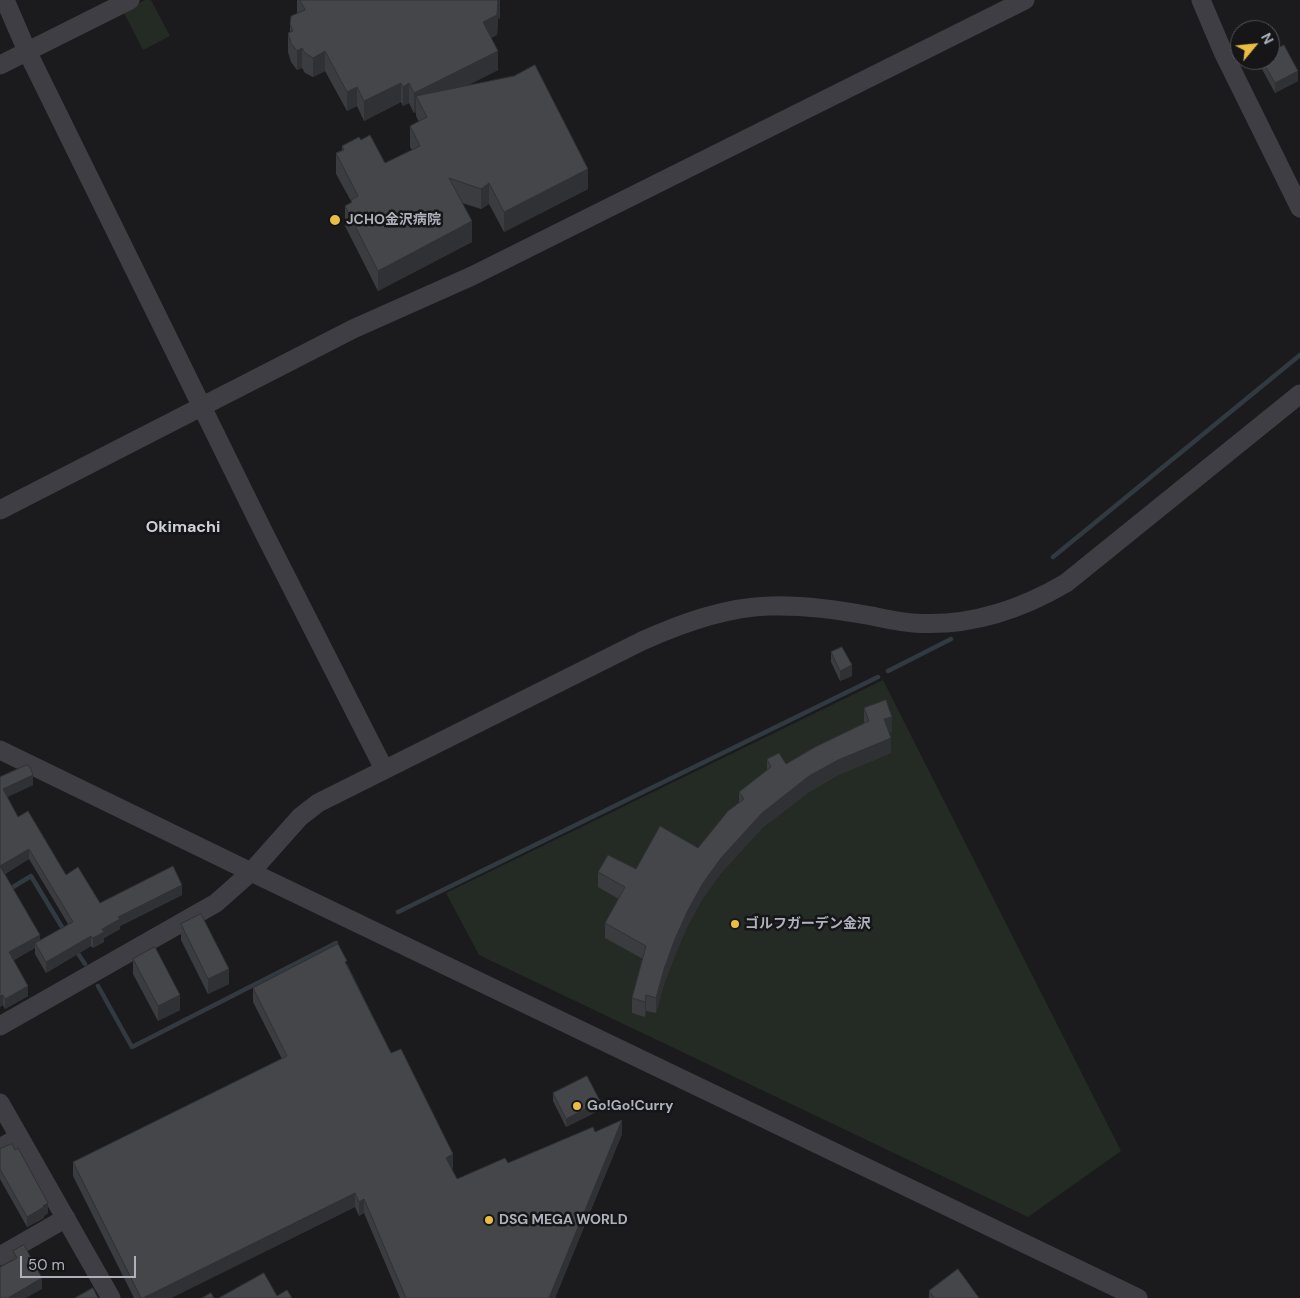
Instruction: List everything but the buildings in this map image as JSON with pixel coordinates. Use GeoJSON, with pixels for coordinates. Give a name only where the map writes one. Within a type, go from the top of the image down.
{"type":"FeatureCollection","features":[{"type":"Feature","properties":{"kind":"street"},"geometry":{"type":"LineString","coordinates":[[5,0],[27,51],[202,407],[384,769]]}},
{"type":"Feature","properties":{"kind":"street"},"geometry":{"type":"LineString","coordinates":[[0,65],[130,0]]}},
{"type":"Feature","properties":{"kind":"street"},"geometry":{"type":"LineString","coordinates":[[0,510],[353,329],[472,276],[1024,0]]}},
{"type":"Feature","properties":{"kind":"street"},"geometry":{"type":"LineString","coordinates":[[1201,0],[1223,52],[1300,208]]}},
{"type":"Feature","properties":{"kind":"street"},"geometry":{"type":"LineString","coordinates":[[0,1026],[216,903],[251,872],[300,817],[318,802],[527,700],[642,641],[674,627],[734,610],[769,606],[811,607],[913,623],[938,623],[990,616],[1031,601],[1066,583],[1300,394]]}},
{"type":"Feature","properties":{"kind":"street"},"geometry":{"type":"LineString","coordinates":[[0,750],[1138,1298]]}},
{"type":"Feature","properties":{"kind":"street"},"geometry":{"type":"LineString","coordinates":[[0,1103],[111,1298]]}},
{"type":"Feature","properties":{"kind":"street"},"geometry":{"type":"LineString","coordinates":[[0,1148],[19,1137]]}},
{"type":"Feature","properties":{"kind":"street"},"geometry":{"type":"LineString","coordinates":[[0,1256],[66,1218]]}},
{"type":"Feature","properties":{"kind":"shaded area"},"geometry":{"type":"Polygon","coordinates":[[[145,0],[151,0],[170,36],[143,50],[123,11],[145,0]]]}},
{"type":"Feature","properties":{"kind":"shaded area","name":"ゴルフガーデン金沢"},"geometry":{"type":"Polygon","coordinates":[[[883,680],[1121,1151],[1028,1217],[479,955],[446,893],[883,680]]]}},
{"type":"Feature","properties":{"kind":"waterway"},"geometry":{"type":"LineString","coordinates":[[1053,557],[1300,355]]}},
{"type":"Feature","properties":{"kind":"waterway"},"geometry":{"type":"LineString","coordinates":[[888,671],[951,639]]}},
{"type":"Feature","properties":{"kind":"waterway"},"geometry":{"type":"LineString","coordinates":[[398,912],[878,677]]}},
{"type":"Feature","properties":{"kind":"waterway"},"geometry":{"type":"LineString","coordinates":[[0,895],[31,876],[65,932]]}},
{"type":"Feature","properties":{"kind":"waterway"},"geometry":{"type":"LineString","coordinates":[[98,986],[132,1047],[336,943]]}},
{"type":"Feature","properties":{"kind":"waterway"},"geometry":{"type":"LineString","coordinates":[[75,949],[85,964]]}},
{"type":"Feature","properties":{"kind":"place","name":"JCHO金沢病院"},"geometry":{"type":"Point","coordinates":[335,220]}},
{"type":"Feature","properties":{"kind":"place","name":"ゴルフガーデン金沢"},"geometry":{"type":"Point","coordinates":[735,924]}},
{"type":"Feature","properties":{"kind":"place","name":"Go!Go!Curry"},"geometry":{"type":"Point","coordinates":[577,1106]}},
{"type":"Feature","properties":{"kind":"place","name":"DSG MEGA WORLD"},"geometry":{"type":"Point","coordinates":[489,1220]}},
{"type":"Feature","properties":{"kind":"district","name":"Okimachi"},"geometry":{"type":"Point","coordinates":[183,528]}}]}
